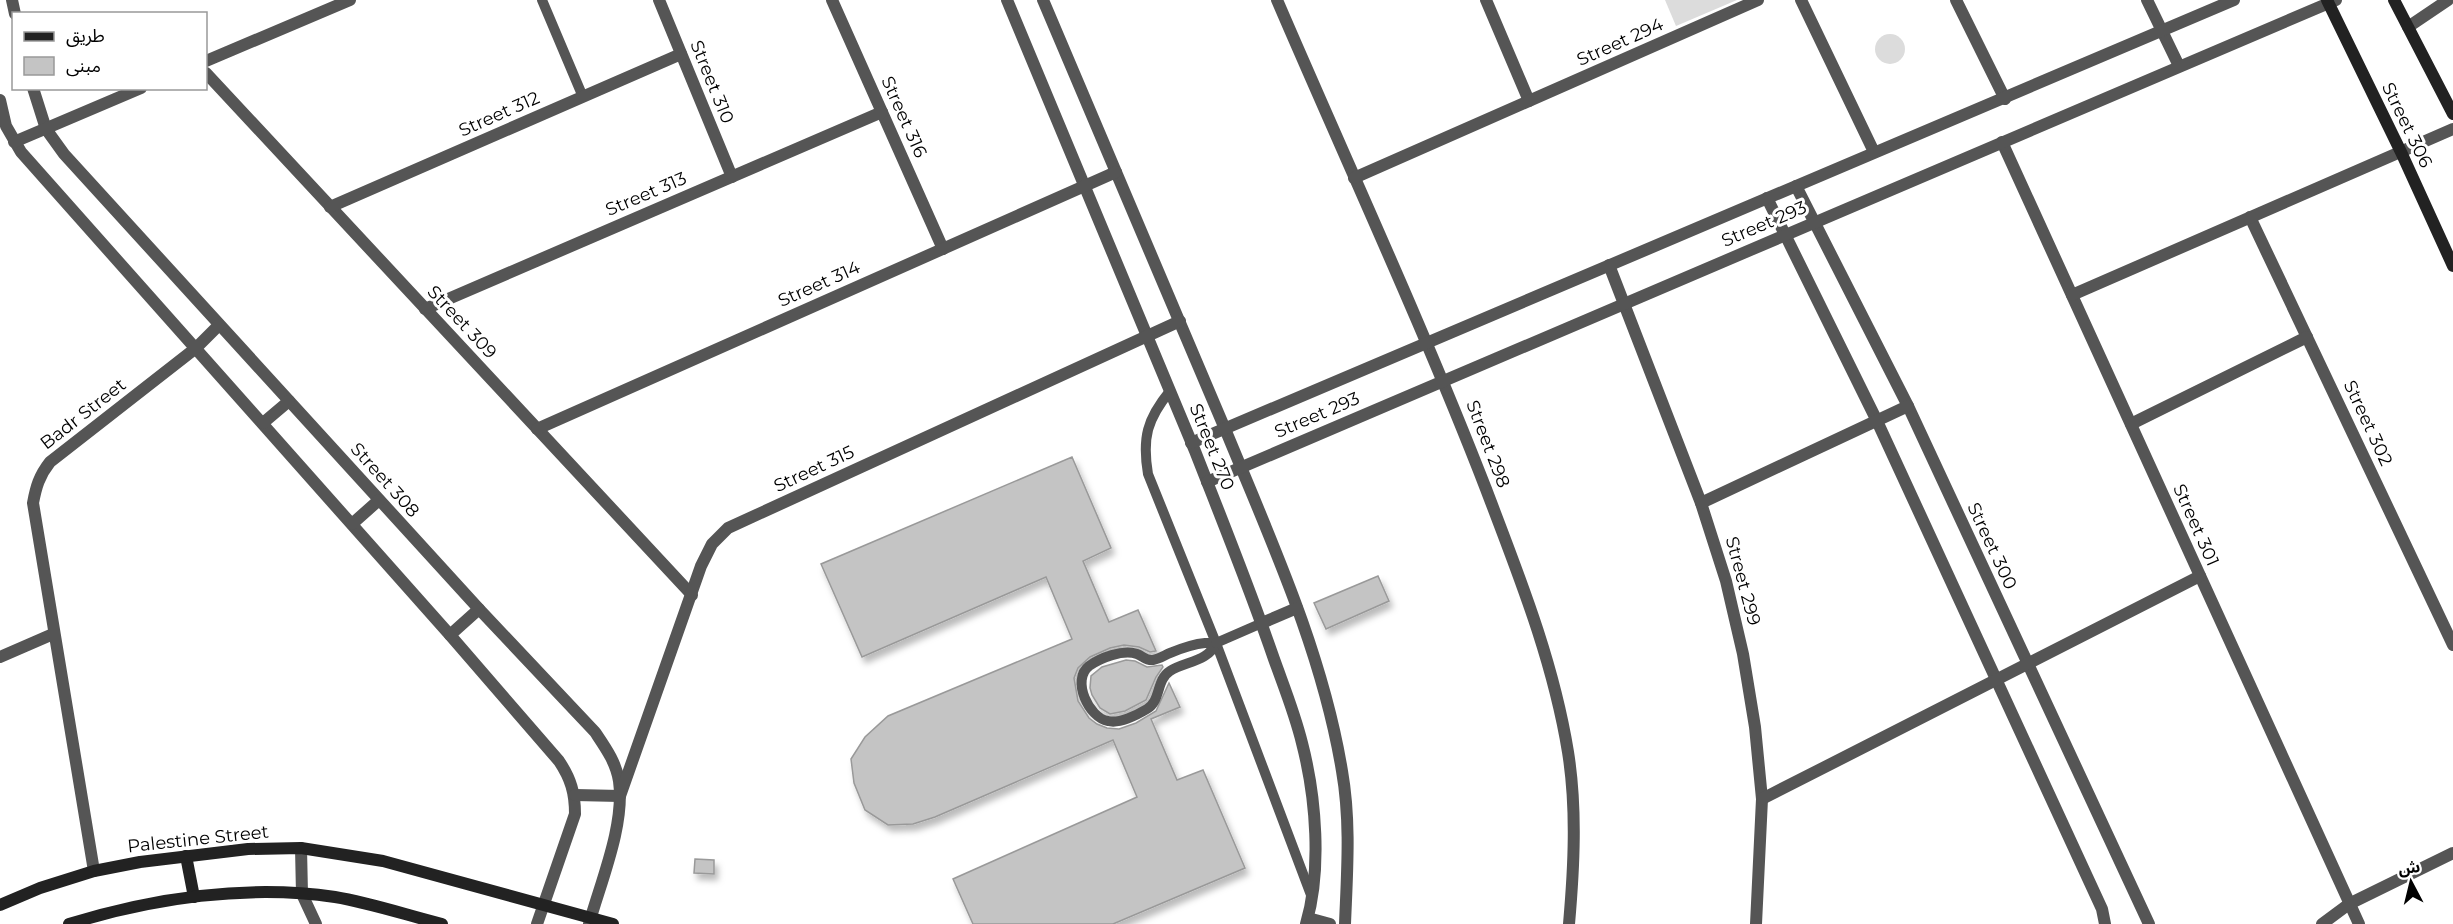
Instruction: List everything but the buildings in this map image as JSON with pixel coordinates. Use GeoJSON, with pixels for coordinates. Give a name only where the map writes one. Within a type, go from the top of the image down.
{"type":"FeatureCollection","features":[{"type":"Feature","properties":{"kind":"street"},"geometry":{"type":"LineString","coordinates":[[207,61],[351,0]]}},
{"type":"Feature","properties":{"kind":"street","name":"Street 310"},"geometry":{"type":"LineString","coordinates":[[659,0],[732,177]]}},
{"type":"Feature","properties":{"kind":"street","name":"Street 316"},"geometry":{"type":"LineString","coordinates":[[832,0],[943,249]]}},
{"type":"Feature","properties":{"kind":"street","name":"Street 270"},"geometry":{"type":"LineString","coordinates":[[1007,0],[1207,482],[1262,623],[1302,743],[1311,786],[1314,830],[1311,895],[1307,921]]}},
{"type":"Feature","properties":{"kind":"street","name":"Street 270"},"geometry":{"type":"LineString","coordinates":[[1043,0],[1241,467],[1311,646],[1342,771],[1348,845],[1345,924]]}},
{"type":"Feature","properties":{"kind":"street","name":"Street 298"},"geometry":{"type":"LineString","coordinates":[[1277,0],[1444,380],[1532,611],[1554,681],[1568,754],[1574,828],[1569,924]]}},
{"type":"Feature","properties":{"kind":"street"},"geometry":{"type":"LineString","coordinates":[[1486,0],[1529,101]]}},
{"type":"Feature","properties":{"kind":"street","name":"Street 294"},"geometry":{"type":"LineString","coordinates":[[1354,178],[1758,0]]}},
{"type":"Feature","properties":{"kind":"street"},"geometry":{"type":"LineString","coordinates":[[1801,0],[1874,152]]}},
{"type":"Feature","properties":{"kind":"street"},"geometry":{"type":"LineString","coordinates":[[1956,0],[2005,99]]}},
{"type":"Feature","properties":{"kind":"street"},"geometry":{"type":"LineString","coordinates":[[2147,0],[2179,66]]}},
{"type":"Feature","properties":{"kind":"street","name":"Street 293"},"geometry":{"type":"LineString","coordinates":[[1191,443],[2234,0]]}},
{"type":"Feature","properties":{"kind":"street"},"geometry":{"type":"LineString","coordinates":[[2394,0],[2453,114]]}},
{"type":"Feature","properties":{"kind":"street"},"geometry":{"type":"LineString","coordinates":[[2408,27],[2448,0]]}},
{"type":"Feature","properties":{"kind":"street","name":"Street 293"},"geometry":{"type":"LineString","coordinates":[[1207,482],[2330,1]]}},
{"type":"Feature","properties":{"kind":"street","name":"Street 306"},"geometry":{"type":"LineString","coordinates":[[2330,1],[2453,266]]}},
{"type":"Feature","properties":{"kind":"street","name":"Street 312"},"geometry":{"type":"LineString","coordinates":[[330,207],[681,54]]}},
{"type":"Feature","properties":{"kind":"street","name":"Street 309"},"geometry":{"type":"LineString","coordinates":[[207,74],[692,595]]}},
{"type":"Feature","properties":{"kind":"street","name":"Street 308"},"geometry":{"type":"LineString","coordinates":[[34,90],[46,129],[64,154],[479,609],[595,732],[610,754],[619,779],[620,805],[590,920]]}},
{"type":"Feature","properties":{"kind":"street"},"geometry":{"type":"LineString","coordinates":[[14,142],[136,90]]}},
{"type":"Feature","properties":{"kind":"street"},"geometry":{"type":"LineString","coordinates":[[0,100],[6,126],[14,142],[559,761],[569,777],[575,795],[575,814],[537,924]]}},
{"type":"Feature","properties":{"kind":"street","name":"Street 313"},"geometry":{"type":"LineString","coordinates":[[425,309],[882,112]]}},
{"type":"Feature","properties":{"kind":"street"},"geometry":{"type":"LineString","coordinates":[[2072,295],[2453,129]]}},
{"type":"Feature","properties":{"kind":"street","name":"Street 301"},"geometry":{"type":"LineString","coordinates":[[2002,142],[2359,924]]}},
{"type":"Feature","properties":{"kind":"street","name":"Street 314"},"geometry":{"type":"LineString","coordinates":[[537,429],[1116,172]]}},
{"type":"Feature","properties":{"kind":"street","name":"Street 300"},"geometry":{"type":"LineString","coordinates":[[1796,186],[1908,406],[2150,924]]}},
{"type":"Feature","properties":{"kind":"street"},"geometry":{"type":"LineString","coordinates":[[1767,198],[1877,421],[2102,909],[2105,924]]}},
{"type":"Feature","properties":{"kind":"street","name":"Street 302"},"geometry":{"type":"LineString","coordinates":[[2250,217],[2453,645]]}},
{"type":"Feature","properties":{"kind":"street","name":"Street 299"},"geometry":{"type":"LineString","coordinates":[[1609,265],[1701,503],[1726,581],[1743,654],[1755,727],[1762,799],[1756,924]]}},
{"type":"Feature","properties":{"kind":"street","name":"Street 315"},"geometry":{"type":"LineString","coordinates":[[620,796],[701,566],[712,544],[728,528],[1180,321]]}},
{"type":"Feature","properties":{"kind":"street","name":"Badr Street"},"geometry":{"type":"LineString","coordinates":[[94,872],[33,503],[40,475],[50,462],[196,348],[219,325]]}},
{"type":"Feature","properties":{"kind":"street"},"geometry":{"type":"LineString","coordinates":[[2131,424],[2307,337]]}},
{"type":"Feature","properties":{"kind":"street"},"geometry":{"type":"LineString","coordinates":[[263,423],[289,401]]}},
{"type":"Feature","properties":{"kind":"street"},"geometry":{"type":"LineString","coordinates":[[1701,503],[1908,406]]}},
{"type":"Feature","properties":{"kind":"street"},"geometry":{"type":"LineString","coordinates":[[352,524],[379,500]]}},
{"type":"Feature","properties":{"kind":"street"},"geometry":{"type":"LineString","coordinates":[[1762,799],[2200,576]]}},
{"type":"Feature","properties":{"kind":"street"},"geometry":{"type":"LineString","coordinates":[[1262,623],[1297,608]]}},
{"type":"Feature","properties":{"kind":"street"},"geometry":{"type":"LineString","coordinates":[[450,635],[479,609]]}},
{"type":"Feature","properties":{"kind":"street"},"geometry":{"type":"LineString","coordinates":[[0,657],[53,634]]}},
{"type":"Feature","properties":{"kind":"street"},"geometry":{"type":"LineString","coordinates":[[575,795],[620,796]]}},
{"type":"Feature","properties":{"kind":"street"},"geometry":{"type":"LineString","coordinates":[[301,848],[302,894],[316,924]]}},
{"type":"Feature","properties":{"kind":"street","name":"Palestine Street"},"geometry":{"type":"LineString","coordinates":[[0,905],[40,888],[94,872],[186,856],[248,849],[301,848],[383,861],[544,904],[590,920],[614,924]]}},
{"type":"Feature","properties":{"kind":"street"},"geometry":{"type":"LineString","coordinates":[[2322,924],[2349,904],[2453,853]]}},
{"type":"Feature","properties":{"kind":"street"},"geometry":{"type":"LineString","coordinates":[[186,856],[194,897]]}},
{"type":"Feature","properties":{"kind":"street"},"geometry":{"type":"LineString","coordinates":[[69,924],[135,906],[194,897],[253,892],[302,894],[359,902],[442,924]]}},
{"type":"Feature","properties":{"kind":"street"},"geometry":{"type":"LineString","coordinates":[[1307,921],[1330,924]]}},
{"type":"Feature","properties":{"kind":"lane"},"geometry":{"type":"LineString","coordinates":[[542,0],[583,97]]}},
{"type":"Feature","properties":{"kind":"lane"},"geometry":{"type":"LineString","coordinates":[[1170,391],[1155,409],[1147,429],[1144,452],[1148,474],[1311,895]]}},
{"type":"Feature","properties":{"kind":"lane"},"geometry":{"type":"LineString","coordinates":[[1215,643],[1207,656],[1172,670],[1162,680],[1156,700],[1148,709],[1113,722],[1101,719],[1092,712],[1081,685],[1082,675],[1088,666],[1122,653],[1139,654],[1143,658],[1153,660],[1185,646],[1215,643],[1262,623]]}},
{"type":"Feature","properties":{"kind":"lane"},"geometry":{"type":"LineString","coordinates":[[1153,660],[1162,680]]}},
{"type":"Feature","properties":{"kind":"shaded area"},"geometry":{"type":"Polygon","coordinates":[[[1665,0],[1737,0],[1676,26],[1665,0]]]}},
{"type":"Feature","properties":{"kind":"shaded area"},"geometry":{"type":"Polygon","coordinates":[[[1890,34],[1901,38],[1905,49],[1901,60],[1890,64],[1879,60],[1875,49],[1879,38],[1890,34]]]}}]}
